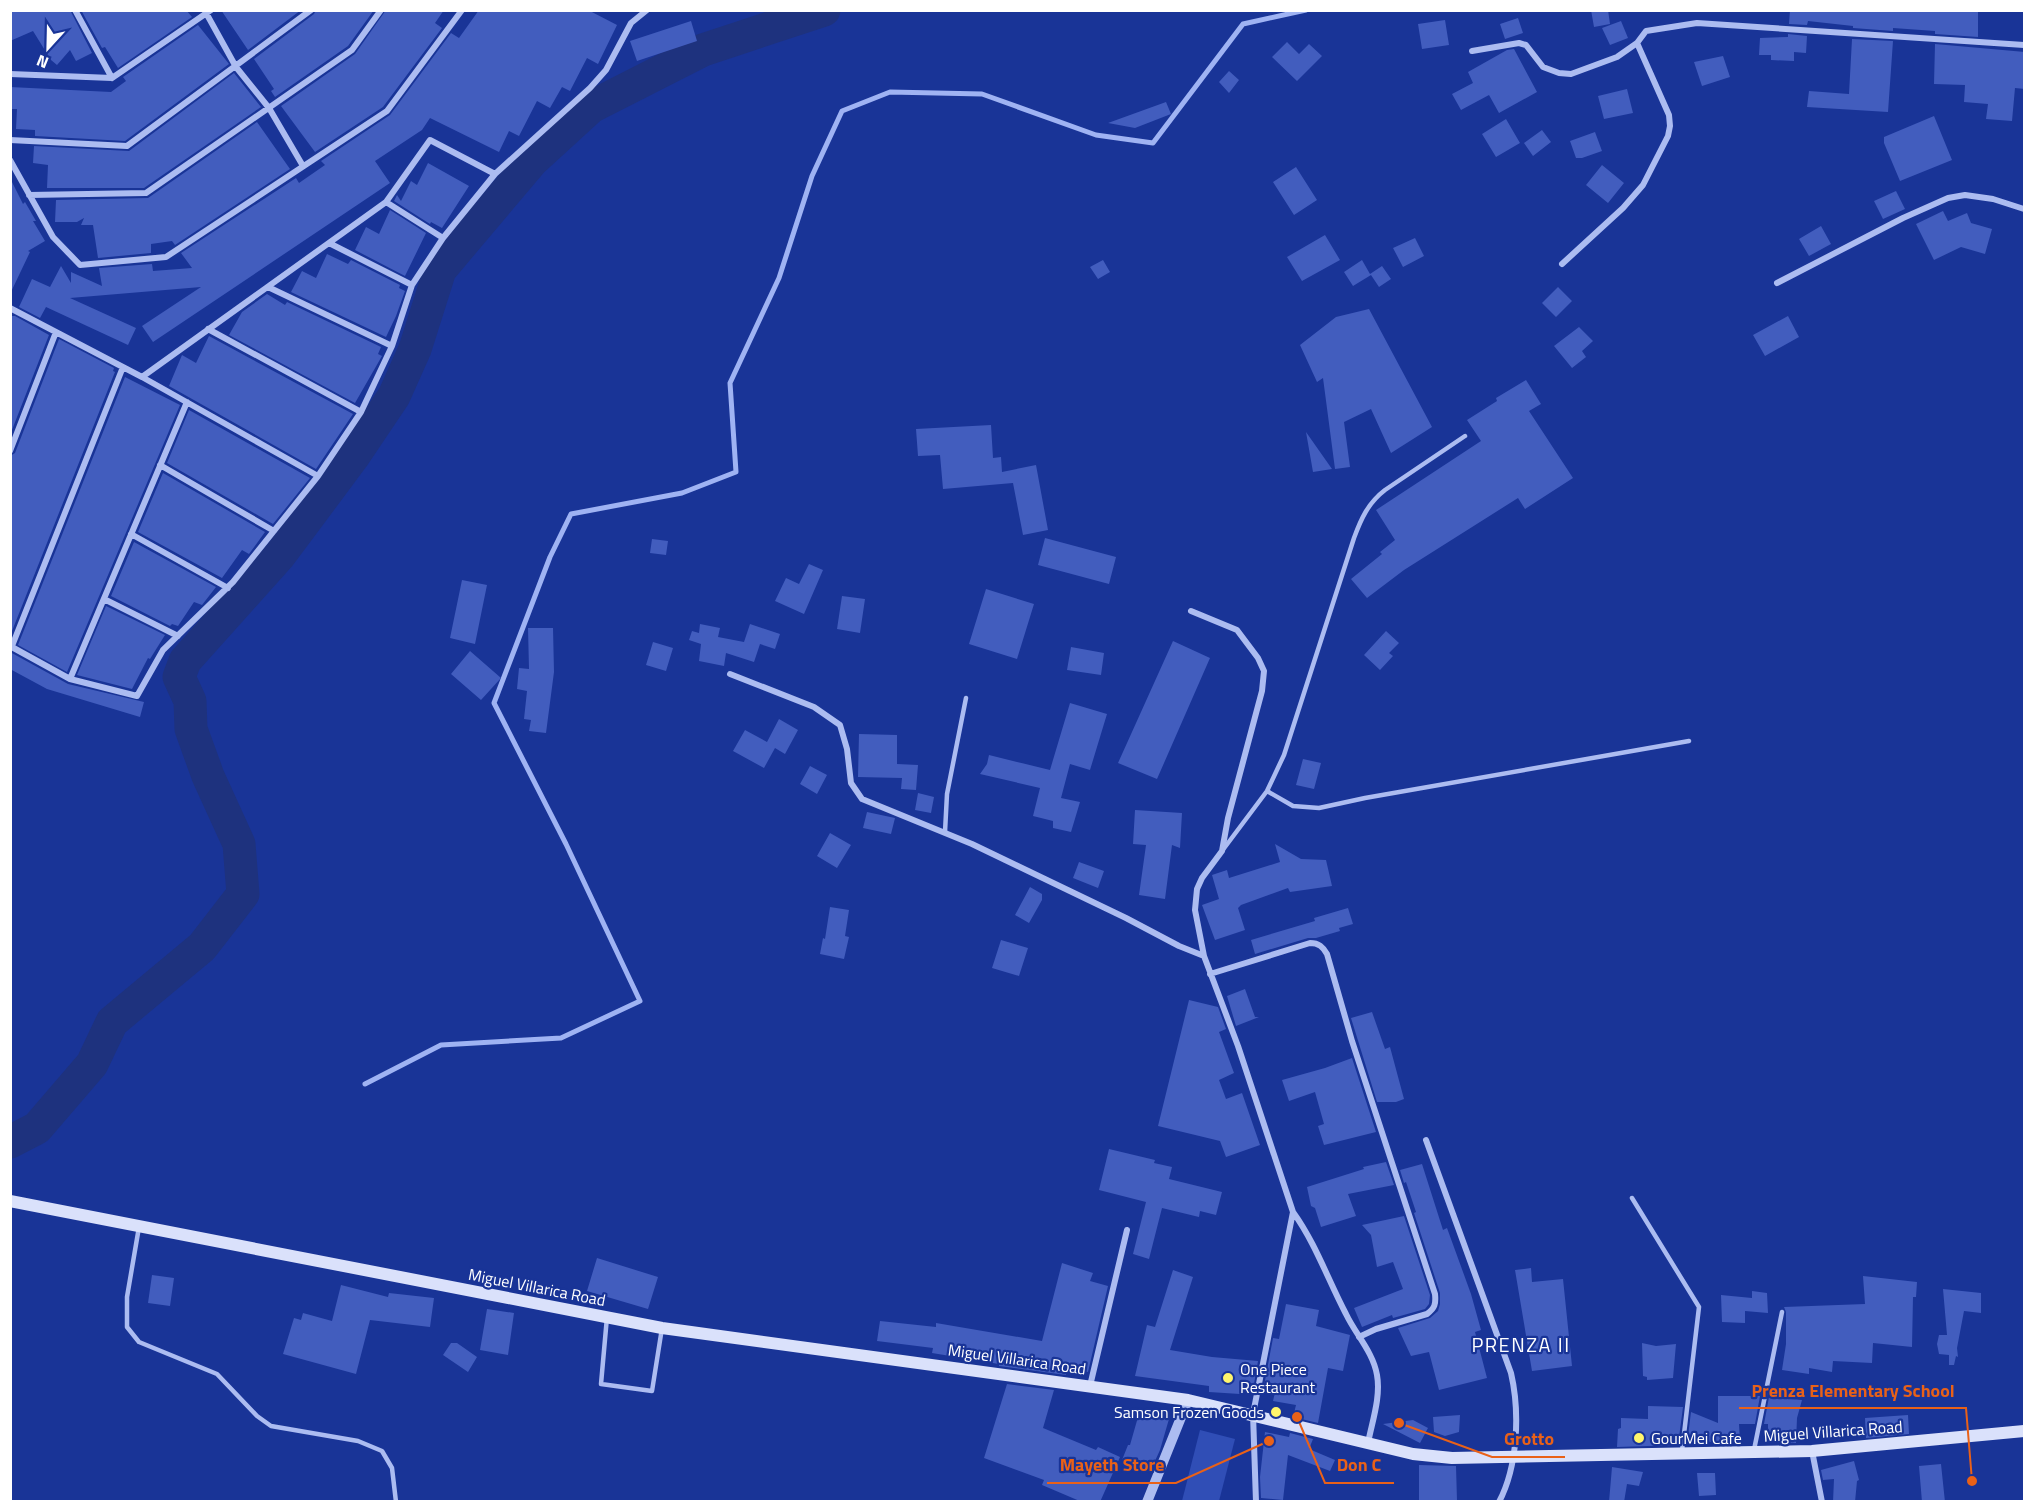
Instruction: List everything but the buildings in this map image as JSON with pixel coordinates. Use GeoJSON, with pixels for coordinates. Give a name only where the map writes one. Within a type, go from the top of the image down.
{"type":"FeatureCollection","features":[{"type":"Feature","properties":{"kind":"main road","name":"Miguel Villarica Road"},"geometry":{"type":"LineString","coordinates":[[10,1201],[662,1329],[1188,1400],[1413,1454],[1452,1458],[1812,1451],[2025,1431]]}},
{"type":"Feature","properties":{"kind":"street"},"geometry":{"type":"LineString","coordinates":[[75,10],[112,78]]}},
{"type":"Feature","properties":{"kind":"street"},"geometry":{"type":"LineString","coordinates":[[10,140],[127,146],[311,10]]}},
{"type":"Feature","properties":{"kind":"street"},"geometry":{"type":"LineString","coordinates":[[29,195],[146,193],[352,50],[381,10]]}},
{"type":"Feature","properties":{"kind":"street"},"geometry":{"type":"LineString","coordinates":[[10,160],[53,237],[81,265],[166,257],[387,111],[462,10]]}},
{"type":"Feature","properties":{"kind":"street"},"geometry":{"type":"LineString","coordinates":[[123,367],[11,646],[70,679],[137,696],[163,650],[228,588],[318,476],[361,412],[392,346],[412,285],[442,238],[495,174],[590,88],[606,70],[631,23],[646,10]]}},
{"type":"Feature","properties":{"kind":"street"},"geometry":{"type":"LineString","coordinates":[[10,74],[112,78],[208,12],[236,67],[269,108],[303,166]]}},
{"type":"Feature","properties":{"kind":"street"},"geometry":{"type":"LineString","coordinates":[[1472,51],[1519,43],[1526,45],[1543,67],[1559,74],[1571,74],[1617,57],[1637,43],[1646,31],[1697,23],[2025,45]]}},
{"type":"Feature","properties":{"kind":"street"},"geometry":{"type":"LineString","coordinates":[[1562,264],[1623,208],[1643,185],[1668,136],[1669,115],[1637,43]]}},
{"type":"Feature","properties":{"kind":"street"},"geometry":{"type":"LineString","coordinates":[[142,377],[386,202],[430,140],[495,174]]}},
{"type":"Feature","properties":{"kind":"street"},"geometry":{"type":"LineString","coordinates":[[1777,283],[1903,218],[1948,198],[1965,195],[1993,199],[2025,209]]}},
{"type":"Feature","properties":{"kind":"street"},"geometry":{"type":"LineString","coordinates":[[386,202],[442,238]]}},
{"type":"Feature","properties":{"kind":"street"},"geometry":{"type":"LineString","coordinates":[[329,243],[412,285]]}},
{"type":"Feature","properties":{"kind":"street"},"geometry":{"type":"LineString","coordinates":[[268,287],[392,346]]}},
{"type":"Feature","properties":{"kind":"street"},"geometry":{"type":"LineString","coordinates":[[10,308],[142,377],[318,476]]}},
{"type":"Feature","properties":{"kind":"street"},"geometry":{"type":"LineString","coordinates":[[208,329],[361,412]]}},
{"type":"Feature","properties":{"kind":"street"},"geometry":{"type":"LineString","coordinates":[[10,451],[56,332]]}},
{"type":"Feature","properties":{"kind":"street"},"geometry":{"type":"LineString","coordinates":[[70,679],[187,402]]}},
{"type":"Feature","properties":{"kind":"street"},"geometry":{"type":"LineString","coordinates":[[160,465],[274,531]]}},
{"type":"Feature","properties":{"kind":"street"},"geometry":{"type":"LineString","coordinates":[[131,534],[228,588]]}},
{"type":"Feature","properties":{"kind":"street"},"geometry":{"type":"LineString","coordinates":[[104,599],[178,636]]}},
{"type":"Feature","properties":{"kind":"street"},"geometry":{"type":"LineString","coordinates":[[1191,611],[1237,630],[1258,658],[1264,671],[1262,691],[1228,818],[1222,851],[1202,878],[1195,898],[1197,930],[1210,974],[1238,1046],[1293,1212],[1307,1231],[1346,1316],[1373,1357],[1378,1377],[1377,1396],[1368,1444]]}},
{"type":"Feature","properties":{"kind":"street"},"geometry":{"type":"LineString","coordinates":[[730,674],[814,707],[840,725],[847,749],[851,783],[862,799],[945,832],[1204,956]]}},
{"type":"Feature","properties":{"kind":"street"},"geometry":{"type":"LineString","coordinates":[[1210,974],[1310,943],[1316,943],[1327,954],[1352,1041],[1436,1294],[1433,1310],[1427,1314],[1376,1329],[1359,1337]]}},
{"type":"Feature","properties":{"kind":"street"},"geometry":{"type":"LineString","coordinates":[[1426,1140],[1511,1373],[1515,1390],[1514,1457],[1499,1502]]}},
{"type":"Feature","properties":{"kind":"street"},"geometry":{"type":"LineString","coordinates":[[1256,1502],[1254,1414],[1293,1212]]}},
{"type":"Feature","properties":{"kind":"street"},"geometry":{"type":"LineString","coordinates":[[1090,1386],[1127,1230]]}},
{"type":"Feature","properties":{"kind":"street"},"geometry":{"type":"LineString","coordinates":[[1147,1502],[1188,1400]]}},
{"type":"Feature","properties":{"kind":"street"},"geometry":{"type":"LineString","coordinates":[[1812,1451],[1822,1502]]}},
{"type":"Feature","properties":{"kind":"lane"},"geometry":{"type":"LineString","coordinates":[[1222,851],[1267,791],[1284,755],[1354,538],[1366,509],[1385,490],[1466,436]]}},
{"type":"Feature","properties":{"kind":"lane"},"geometry":{"type":"LineString","coordinates":[[945,832],[946,794],[966,698]]}},
{"type":"Feature","properties":{"kind":"lane"},"geometry":{"type":"LineString","coordinates":[[1267,791],[1293,806],[1319,808],[1689,741]]}},
{"type":"Feature","properties":{"kind":"lane"},"geometry":{"type":"LineString","coordinates":[[1632,1198],[1699,1306],[1681,1454]]}},
{"type":"Feature","properties":{"kind":"lane"},"geometry":{"type":"LineString","coordinates":[[140,1225],[127,1297],[127,1327],[140,1342],[217,1374],[257,1416],[271,1426],[358,1441],[382,1451],[392,1468],[396,1502]]}},
{"type":"Feature","properties":{"kind":"lane"},"geometry":{"type":"LineString","coordinates":[[1753,1453],[1782,1312]]}},
{"type":"Feature","properties":{"kind":"lane"},"geometry":{"type":"LineString","coordinates":[[607,1317],[601,1384],[652,1391],[662,1329]]}},
{"type":"Feature","properties":{"kind":"shaded area"},"geometry":{"type":"Polygon","coordinates":[[[1200,1430],[1235,1439],[1219,1501],[1182,1501],[1200,1430]]]}},
{"type":"Feature","properties":{"kind":"waterway"},"geometry":{"type":"LineString","coordinates":[[10,1142],[37,1128],[92,1064],[112,1022],[202,947],[243,894],[239,844],[208,776],[191,729],[190,701],[179,677],[185,661],[280,555],[353,457],[394,396],[415,349],[440,270],[532,161],[591,107],[703,50],[824,10]]}},
{"type":"Feature","properties":{"kind":"waterway"},"geometry":{"type":"LineString","coordinates":[[365,1084],[441,1045],[561,1038],[640,1001],[566,844],[494,703],[550,557],[571,514],[682,493],[736,472],[730,383],[779,278],[812,176],[842,111],[890,92],[982,94],[1096,135],[1153,143],[1243,24],[1306,10]]}},
{"type":"Feature","properties":{"kind":"place","name":"One Piece Restaurant"},"geometry":{"type":"Point","coordinates":[1228,1378]}},
{"type":"Feature","properties":{"kind":"place","name":"Samson Frozen Goods"},"geometry":{"type":"Point","coordinates":[1276,1412]}},
{"type":"Feature","properties":{"kind":"place","name":"Don C"},"geometry":{"type":"Point","coordinates":[1297,1417]}},
{"type":"Feature","properties":{"kind":"place","name":"Grotto"},"geometry":{"type":"Point","coordinates":[1399,1423]}},
{"type":"Feature","properties":{"kind":"place","name":"GourMei Cafe"},"geometry":{"type":"Point","coordinates":[1639,1438]}},
{"type":"Feature","properties":{"kind":"place","name":"Mayeth Store"},"geometry":{"type":"Point","coordinates":[1269,1441]}},
{"type":"Feature","properties":{"kind":"place","name":"Prenza Elementary School"},"geometry":{"type":"Point","coordinates":[1972,1481]}},
{"type":"Feature","properties":{"kind":"district","name":"PRENZA II"},"geometry":{"type":"Point","coordinates":[1521,1344]}}]}
